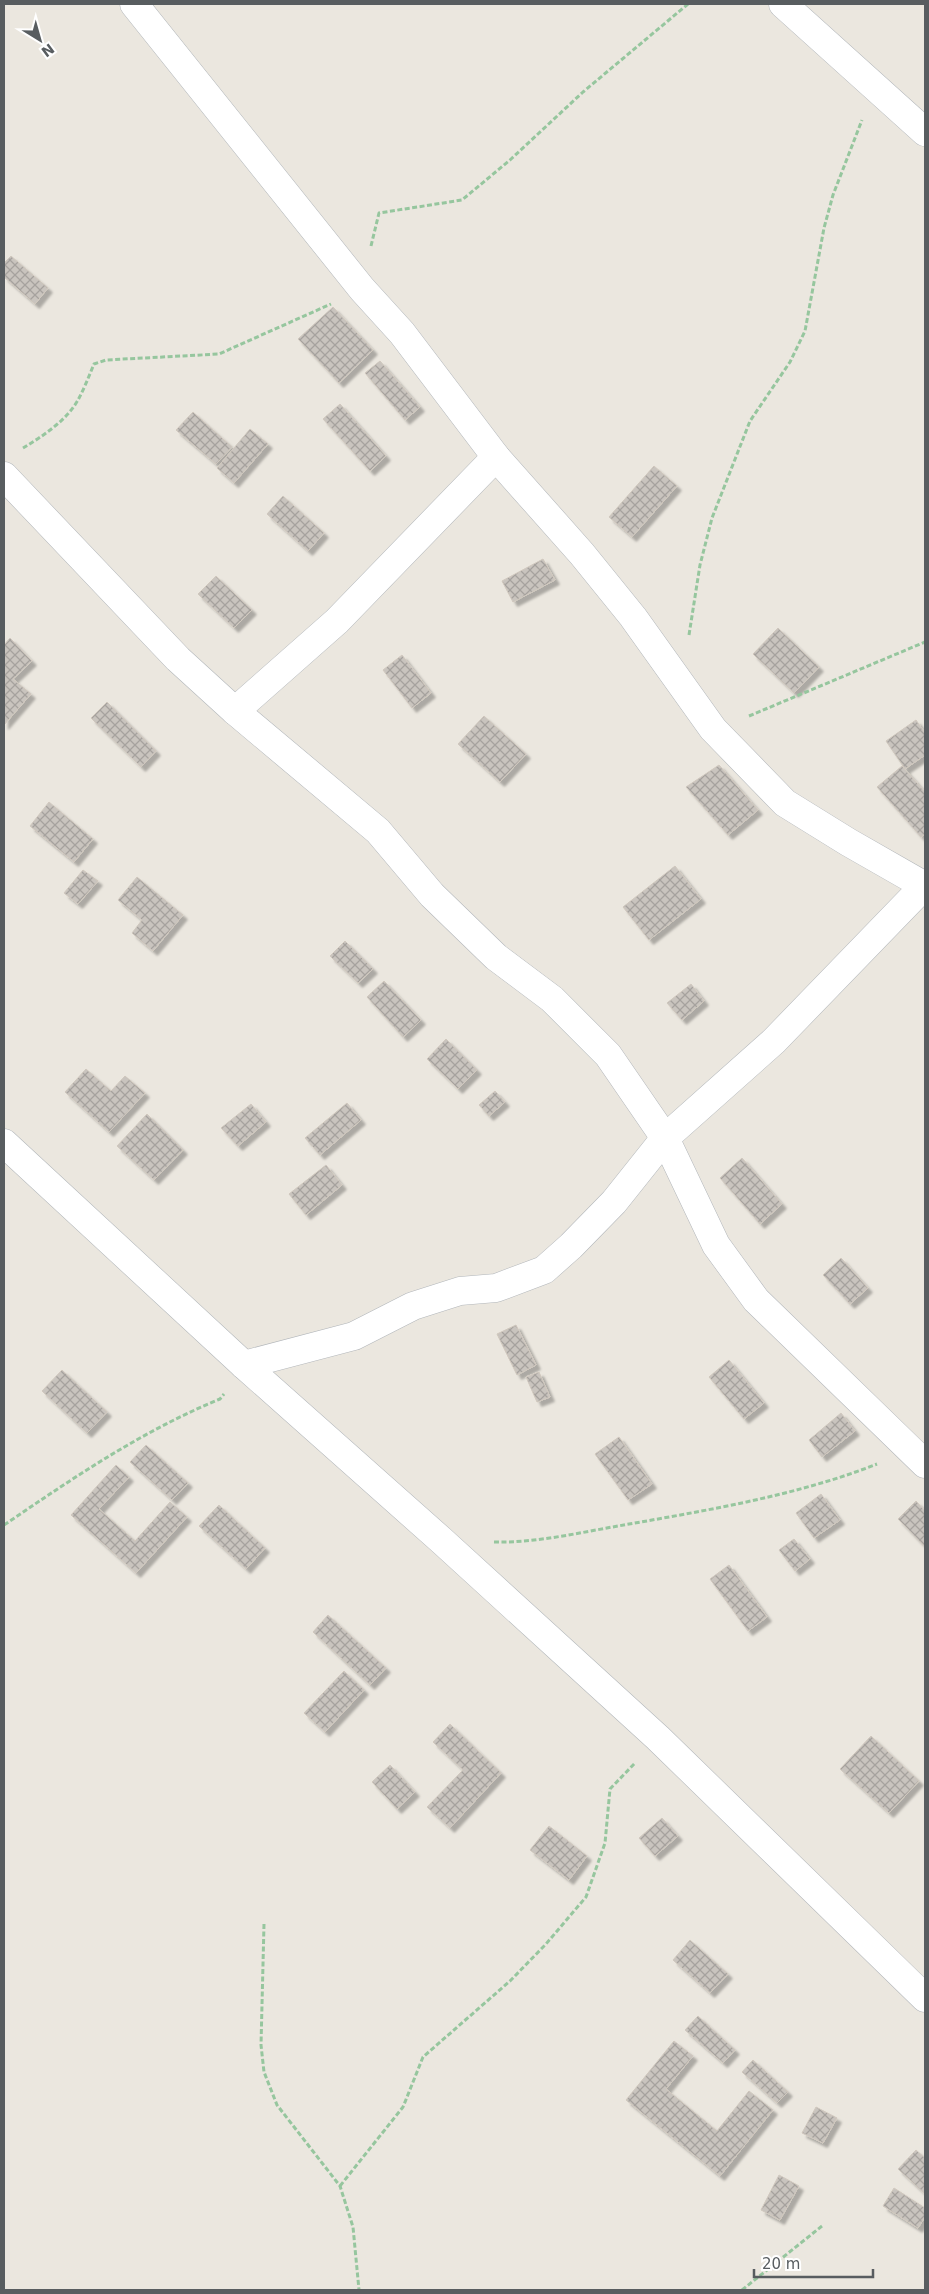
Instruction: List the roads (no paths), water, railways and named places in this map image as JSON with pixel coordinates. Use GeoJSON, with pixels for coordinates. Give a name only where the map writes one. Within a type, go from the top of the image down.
{"type":"FeatureCollection","features":[{"type":"Feature","properties":{"kind":"street"},"geometry":{"type":"LineString","coordinates":[[134,4],[362,289],[402,333],[496,457],[582,554],[633,617],[682,683],[713,729],[785,803],[848,842],[925,885],[774,1040],[665,1138],[614,1202],[571,1246],[544,1270],[496,1288],[460,1291],[413,1306],[354,1336],[244,1364]]}},
{"type":"Feature","properties":{"kind":"street"},"geometry":{"type":"LineString","coordinates":[[783,4],[925,132]]}},
{"type":"Feature","properties":{"kind":"street"},"geometry":{"type":"LineString","coordinates":[[235,711],[337,621],[496,457]]}},
{"type":"Feature","properties":{"kind":"street"},"geometry":{"type":"LineString","coordinates":[[4,476],[178,659],[235,711],[378,831],[432,895],[496,957],[552,999],[608,1055],[665,1138],[716,1245],[756,1300],[919,1457]]}},
{"type":"Feature","properties":{"kind":"street"},"geometry":{"type":"LineString","coordinates":[[4,1143],[244,1364],[658,1738],[925,1998]]}}]}
